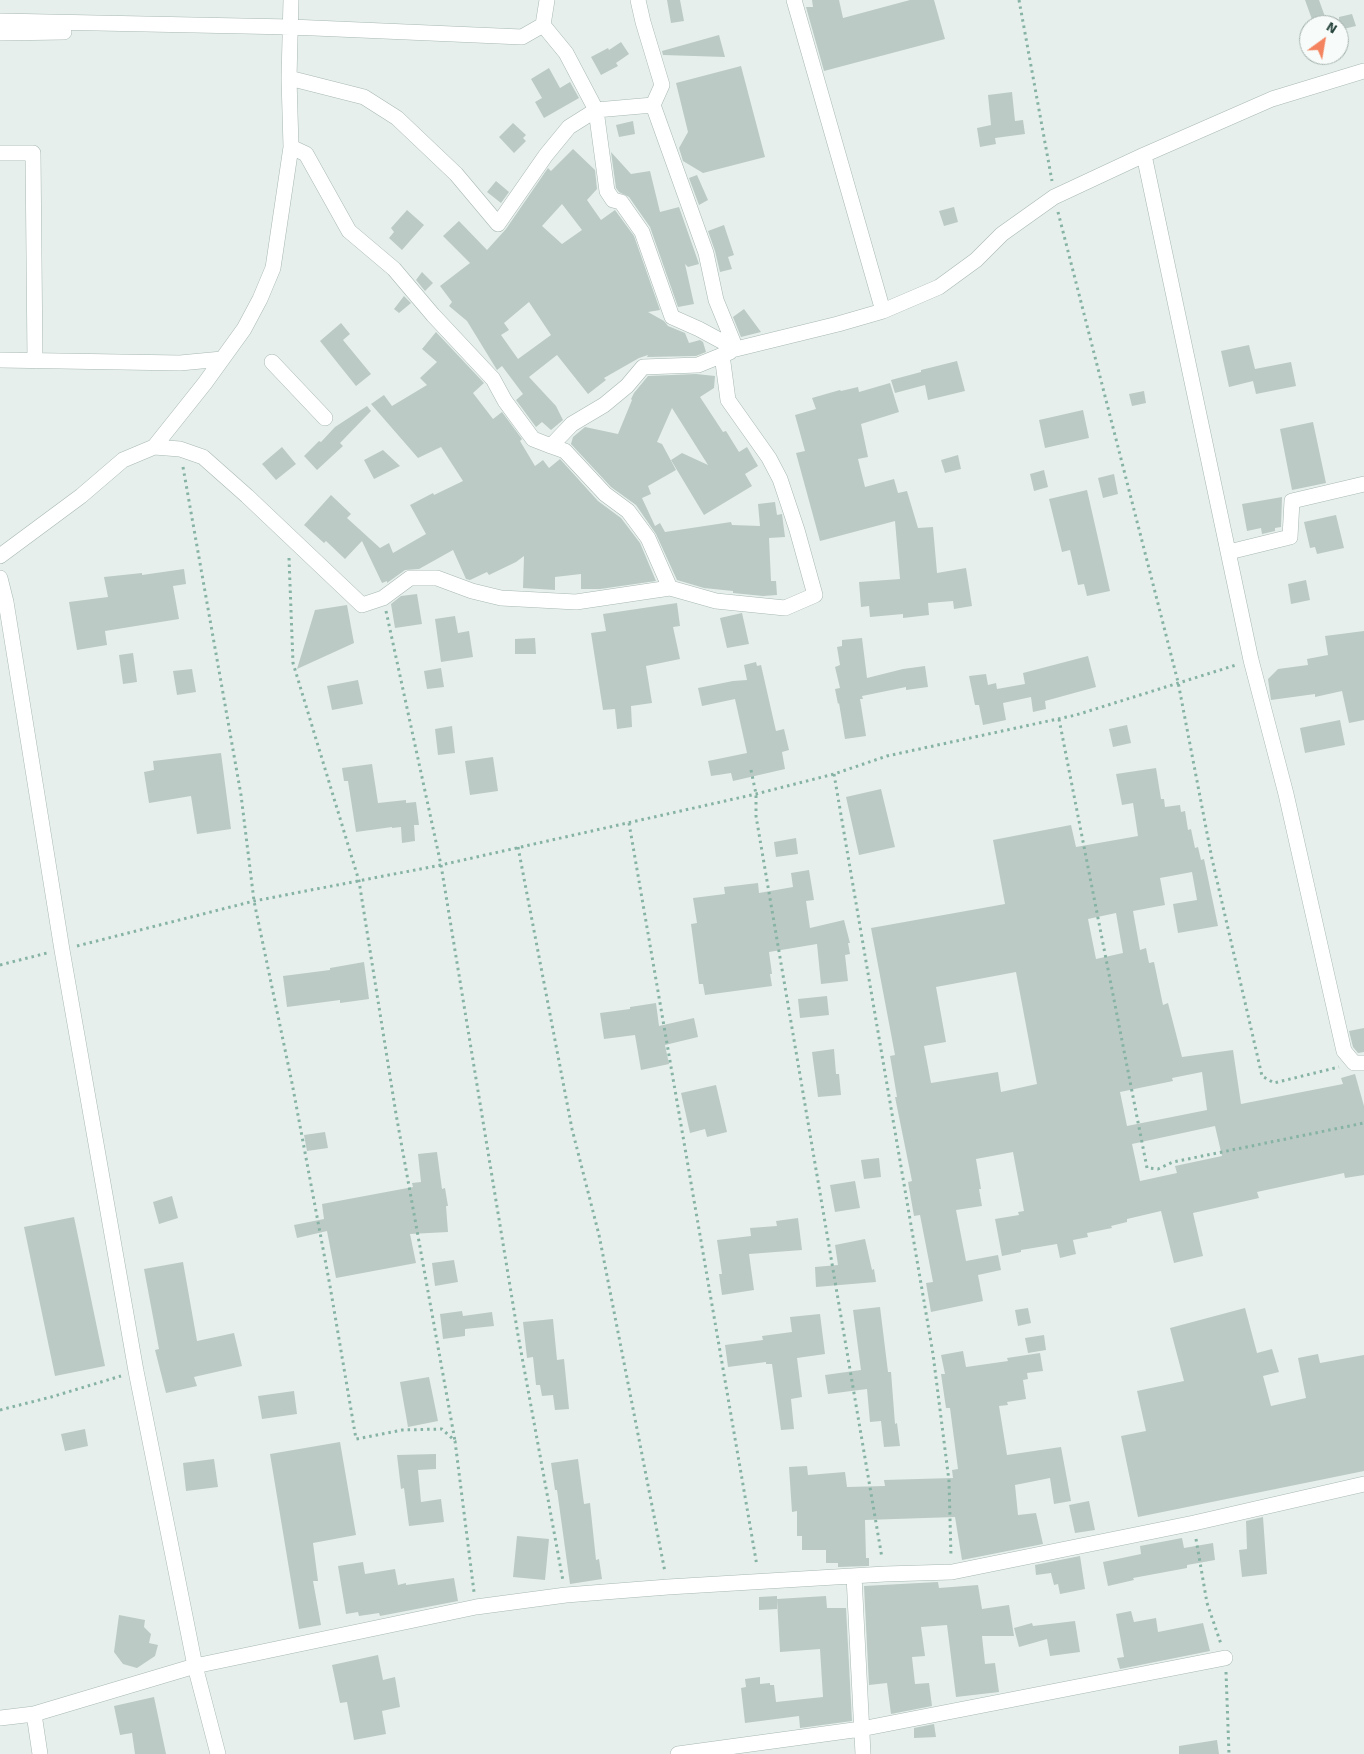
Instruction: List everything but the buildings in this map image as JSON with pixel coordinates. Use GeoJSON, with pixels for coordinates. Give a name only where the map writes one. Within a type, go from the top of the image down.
{"type":"FeatureCollection","features":[{"type":"Feature","properties":{"kind":"street"},"geometry":{"type":"LineString","coordinates":[[154,447],[244,329],[260,299],[273,268],[291,147],[289,78],[291,0]]}},
{"type":"Feature","properties":{"kind":"street"},"geometry":{"type":"LineString","coordinates":[[0,21],[291,26],[522,37],[542,24],[547,0]]}},
{"type":"Feature","properties":{"kind":"street"},"geometry":{"type":"LineString","coordinates":[[0,556],[81,496],[124,460],[154,447],[180,449],[203,457],[288,534],[362,605],[383,598],[410,578],[437,578],[472,591],[501,598],[576,602],[670,588],[716,601],[786,608],[815,595],[780,478],[769,458],[728,400],[729,352],[706,253],[653,106],[662,85],[638,0]]}},
{"type":"Feature","properties":{"kind":"street"},"geometry":{"type":"LineString","coordinates":[[794,0],[883,312]]}},
{"type":"Feature","properties":{"kind":"street"},"geometry":{"type":"LineString","coordinates":[[542,24],[566,52],[596,110],[607,191],[613,200],[622,202],[642,232],[672,317],[699,329],[729,352]]}},
{"type":"Feature","properties":{"kind":"street"},"geometry":{"type":"LineString","coordinates":[[0,32],[146,31],[291,26]]}},
{"type":"Feature","properties":{"kind":"street"},"geometry":{"type":"LineString","coordinates":[[551,446],[572,424],[604,405],[627,386],[643,368],[698,364],[729,352],[883,312],[939,287],[976,260],[1002,234],[1055,197],[1144,155],[1272,99],[1364,71]]}},
{"type":"Feature","properties":{"kind":"street"},"geometry":{"type":"LineString","coordinates":[[289,78],[364,97],[397,118],[456,174],[498,224],[546,155],[569,127],[596,110],[653,106]]}},
{"type":"Feature","properties":{"kind":"street"},"geometry":{"type":"LineString","coordinates":[[291,147],[306,154],[349,231],[394,270],[493,379],[505,401],[534,439],[566,451],[605,494],[628,511],[648,538],[670,588]]}},
{"type":"Feature","properties":{"kind":"street"},"geometry":{"type":"LineString","coordinates":[[0,153],[32,153],[35,361]]}},
{"type":"Feature","properties":{"kind":"street"},"geometry":{"type":"LineString","coordinates":[[1144,155],[1251,660],[1286,794],[1344,1051],[1359,1063]]}},
{"type":"Feature","properties":{"kind":"street"},"geometry":{"type":"LineString","coordinates":[[0,360],[180,363],[222,359]]}},
{"type":"Feature","properties":{"kind":"street"},"geometry":{"type":"LineString","coordinates":[[272,362],[325,418]]}},
{"type":"Feature","properties":{"kind":"street"},"geometry":{"type":"LineString","coordinates":[[1229,552],[1290,537],[1292,501],[1364,484]]}},
{"type":"Feature","properties":{"kind":"street"},"geometry":{"type":"LineString","coordinates":[[0,578],[6,602],[62,950],[136,1371],[194,1666],[218,1754]]}},
{"type":"Feature","properties":{"kind":"street"},"geometry":{"type":"LineString","coordinates":[[0,1718],[34,1714],[194,1666],[476,1607],[566,1595],[668,1587],[885,1574],[952,1572],[1194,1523],[1364,1484]]}},
{"type":"Feature","properties":{"kind":"street"},"geometry":{"type":"LineString","coordinates":[[854,1576],[863,1754]]}},
{"type":"Feature","properties":{"kind":"street"},"geometry":{"type":"LineString","coordinates":[[678,1754],[861,1729],[1225,1658]]}},
{"type":"Feature","properties":{"kind":"street"},"geometry":{"type":"LineString","coordinates":[[34,1714],[40,1754]]}},
{"type":"Feature","properties":{"kind":"path"},"geometry":{"type":"LineString","coordinates":[[1020,0],[1055,197],[1178,682],[1212,859],[1262,1076],[1274,1083],[1359,1063]]}},
{"type":"Feature","properties":{"kind":"path"},"geometry":{"type":"LineString","coordinates":[[180,449],[242,795],[254,901],[292,1083],[356,1439],[402,1430],[442,1430],[455,1442]]}},
{"type":"Feature","properties":{"kind":"path"},"geometry":{"type":"LineString","coordinates":[[288,534],[293,663],[359,881],[396,1114],[455,1442],[476,1607]]}},
{"type":"Feature","properties":{"kind":"path"},"geometry":{"type":"LineString","coordinates":[[383,598],[441,865],[518,1335],[566,1595]]}},
{"type":"Feature","properties":{"kind":"path"},"geometry":{"type":"LineString","coordinates":[[0,965],[254,901],[441,865],[756,794],[834,774],[887,756],[1076,715],[1251,660]]}},
{"type":"Feature","properties":{"kind":"path"},"geometry":{"type":"LineString","coordinates":[[1059,719],[1147,1168],[1158,1169],[1173,1162],[1364,1122]]}},
{"type":"Feature","properties":{"kind":"path"},"geometry":{"type":"LineString","coordinates":[[751,770],[756,794],[756,816],[885,1574]]}},
{"type":"Feature","properties":{"kind":"path"},"geometry":{"type":"LineString","coordinates":[[834,774],[933,1354],[949,1481],[952,1572]]}},
{"type":"Feature","properties":{"kind":"path"},"geometry":{"type":"LineString","coordinates":[[629,823],[759,1581]]}},
{"type":"Feature","properties":{"kind":"path"},"geometry":{"type":"LineString","coordinates":[[518,848],[572,1129],[599,1235],[668,1587]]}},
{"type":"Feature","properties":{"kind":"path"},"geometry":{"type":"LineString","coordinates":[[0,1410],[51,1397],[136,1371]]}},
{"type":"Feature","properties":{"kind":"path"},"geometry":{"type":"LineString","coordinates":[[1194,1523],[1207,1603],[1225,1658],[1229,1754]]}}]}
